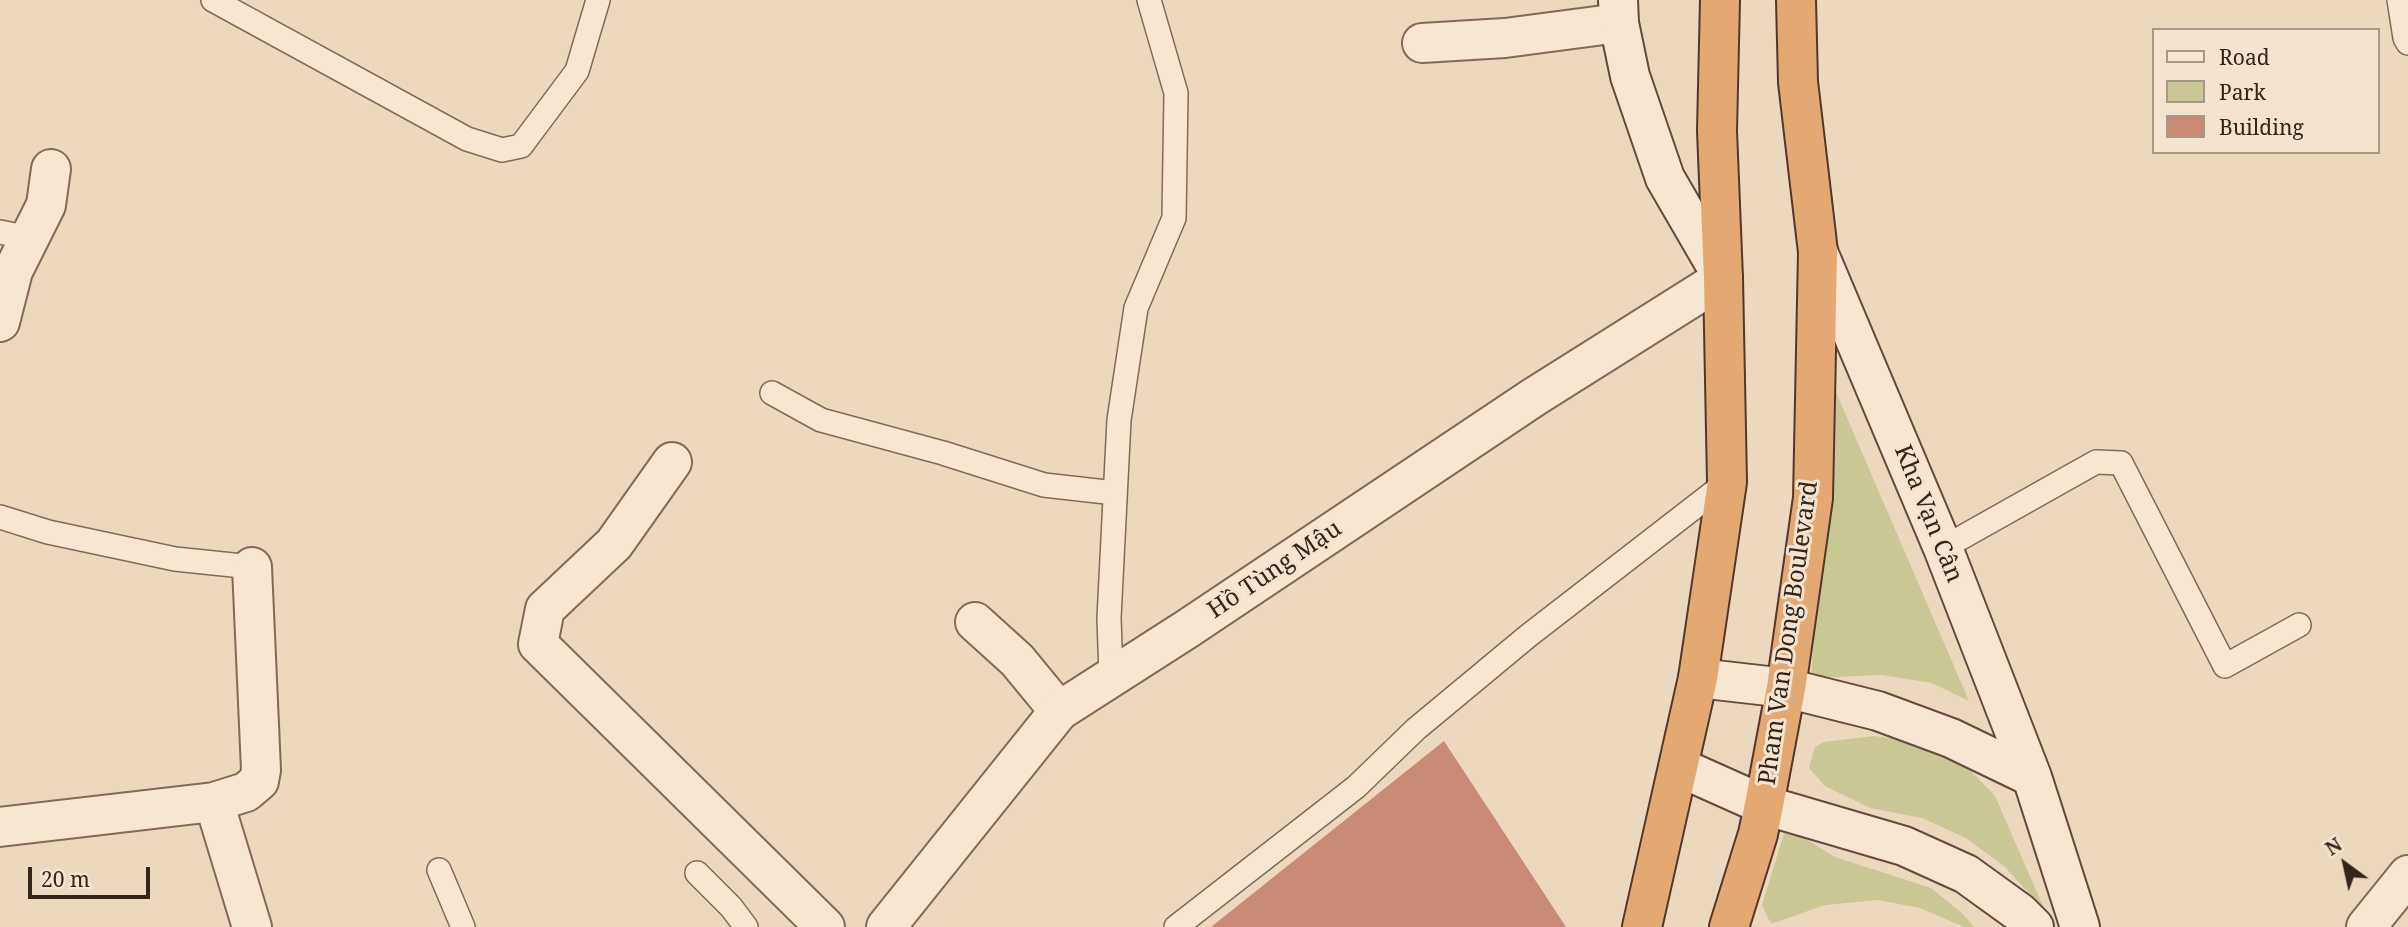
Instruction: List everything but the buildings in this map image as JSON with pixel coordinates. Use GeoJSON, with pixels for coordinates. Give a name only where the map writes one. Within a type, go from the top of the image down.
{"type":"FeatureCollection","features":[{"type":"Feature","properties":{"kind":"highway"},"geometry":{"type":"LineString","coordinates":[[1642,927],[1698,678],[1727,482],[1717,131],[1720,0]]}},
{"type":"Feature","properties":{"kind":"highway","name":"Pham Van Dong Boulevard"},"geometry":{"type":"LineString","coordinates":[[1729,927],[1758,834],[1764,805],[1786,688],[1813,498],[1818,252],[1798,82],[1796,0]]}},
{"type":"Feature","properties":{"kind":"street"},"geometry":{"type":"LineString","coordinates":[[1422,43],[1505,38],[1618,12],[1630,76],[1665,178],[1723,278]]}},
{"type":"Feature","properties":{"kind":"street"},"geometry":{"type":"LineString","coordinates":[[0,322],[13,271],[15,235],[46,205],[51,169]]}},
{"type":"Feature","properties":{"kind":"street","name":"Kha Vạn Cân"},"geometry":{"type":"LineString","coordinates":[[1818,252],[1943,548],[2032,777],[2080,927]]}},
{"type":"Feature","properties":{"kind":"street","name":"Hồ Tùng Mậu"},"geometry":{"type":"LineString","coordinates":[[886,927],[1059,711],[1187,629],[1534,397],[1723,278]]}},
{"type":"Feature","properties":{"kind":"street"},"geometry":{"type":"LineString","coordinates":[[672,462],[614,544],[545,609],[538,644],[825,927]]}},
{"type":"Feature","properties":{"kind":"street"},"geometry":{"type":"LineString","coordinates":[[0,827],[215,802],[246,792],[259,781],[261,771],[252,567]]}},
{"type":"Feature","properties":{"kind":"street"},"geometry":{"type":"LineString","coordinates":[[975,622],[1017,660],[1059,711]]}},
{"type":"Feature","properties":{"kind":"street"},"geometry":{"type":"LineString","coordinates":[[1698,678],[1786,688],[1878,711],[1951,738],[2032,777]]}},
{"type":"Feature","properties":{"kind":"street"},"geometry":{"type":"LineString","coordinates":[[1679,766],[1764,805],[1904,846],[1966,874],[2034,927]]}},
{"type":"Feature","properties":{"kind":"street"},"geometry":{"type":"LineString","coordinates":[[215,802],[252,927]]}},
{"type":"Feature","properties":{"kind":"street"},"geometry":{"type":"LineString","coordinates":[[2366,927],[2408,875]]}},
{"type":"Feature","properties":{"kind":"lane"},"geometry":{"type":"LineString","coordinates":[[214,0],[467,139],[502,150],[521,146],[577,71],[598,0]]}},
{"type":"Feature","properties":{"kind":"lane"},"geometry":{"type":"LineString","coordinates":[[1111,676],[1109,618],[1119,420],[1136,308],[1174,218],[1177,93],[1149,0]]}},
{"type":"Feature","properties":{"kind":"lane"},"geometry":{"type":"LineString","coordinates":[[2399,0],[2408,43]]}},
{"type":"Feature","properties":{"kind":"lane"},"geometry":{"type":"LineString","coordinates":[[772,393],[821,420],[943,453],[1044,485],[1115,493]]}},
{"type":"Feature","properties":{"kind":"lane"},"geometry":{"type":"LineString","coordinates":[[1943,548],[2096,462],[2121,463],[2225,666],[2299,625]]}},
{"type":"Feature","properties":{"kind":"lane"},"geometry":{"type":"LineString","coordinates":[[1176,927],[1356,788],[1416,729],[1497,661],[1727,482]]}},
{"type":"Feature","properties":{"kind":"lane"},"geometry":{"type":"LineString","coordinates":[[0,517],[48,532],[175,559],[252,567]]}},
{"type":"Feature","properties":{"kind":"lane"},"geometry":{"type":"LineString","coordinates":[[439,870],[463,927]]}},
{"type":"Feature","properties":{"kind":"lane"},"geometry":{"type":"LineString","coordinates":[[697,873],[732,907],[746,927]]}},
{"type":"Feature","properties":{"kind":"green space"},"geometry":{"type":"Polygon","coordinates":[[[1832,383],[1969,701],[1932,683],[1882,675],[1811,678],[1832,383]]]}},
{"type":"Feature","properties":{"kind":"green space"},"geometry":{"type":"Polygon","coordinates":[[[1874,736],[1916,742],[1963,763],[1995,796],[2045,911],[2005,867],[1966,838],[1922,818],[1870,808],[1825,786],[1809,768],[1815,747],[1824,742],[1874,736]]]}},
{"type":"Feature","properties":{"kind":"green space"},"geometry":{"type":"Polygon","coordinates":[[[1786,827],[1835,857],[1931,888],[1963,914],[1974,927],[1964,927],[1920,908],[1878,900],[1825,905],[1771,924],[1762,905],[1786,827]]]}}]}
